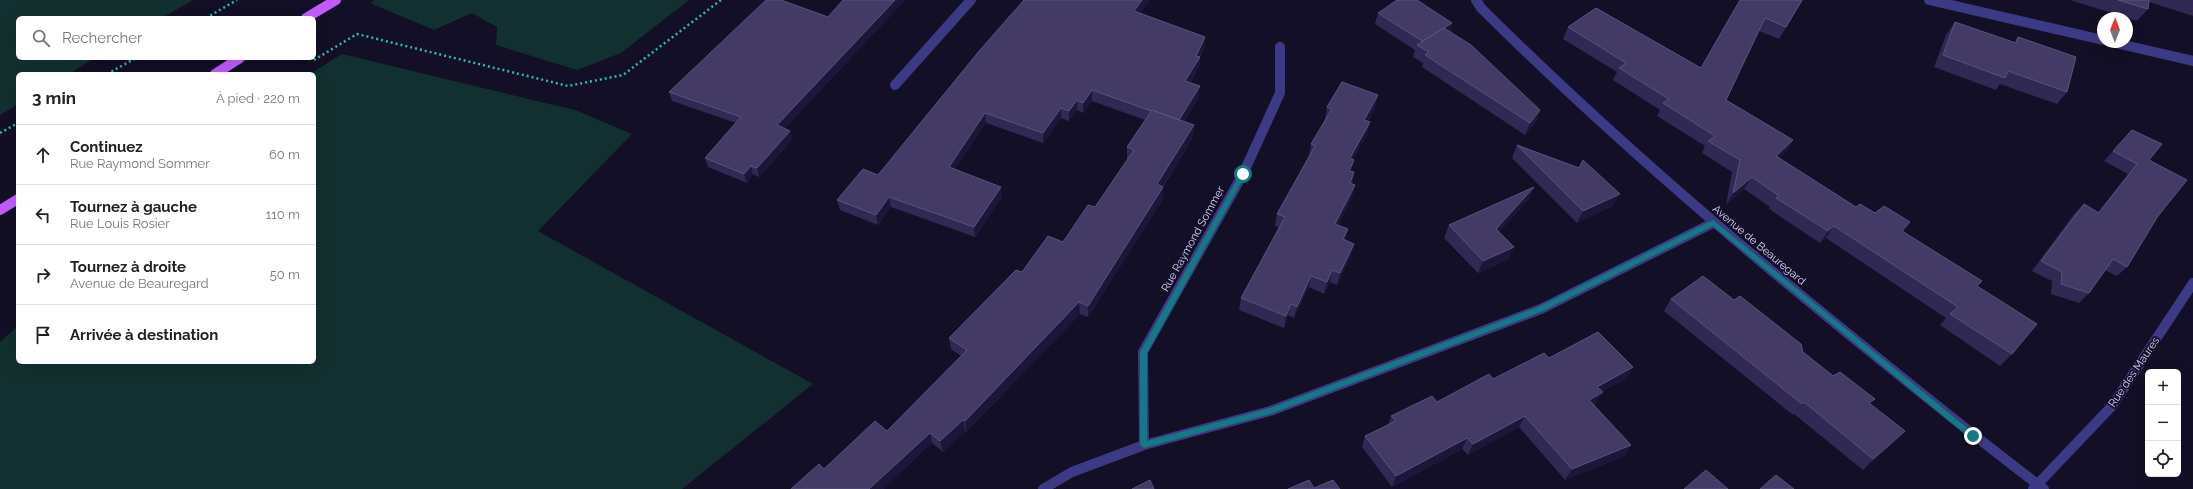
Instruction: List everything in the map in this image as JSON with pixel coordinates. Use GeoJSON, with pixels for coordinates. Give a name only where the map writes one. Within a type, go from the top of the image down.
{"type":"FeatureCollection","features":[{"type":"Feature","properties":{"kind":"main road"},"geometry":{"type":"LineString","coordinates":[[309,16],[336,0]]}},
{"type":"Feature","properties":{"kind":"main road"},"geometry":{"type":"LineString","coordinates":[[218,72],[237,60]]}},
{"type":"Feature","properties":{"kind":"main road"},"geometry":{"type":"LineString","coordinates":[[0,210],[16,200]]}},
{"type":"Feature","properties":{"kind":"street"},"geometry":{"type":"LineString","coordinates":[[895,85],[971,0]]}},
{"type":"Feature","properties":{"kind":"street","name":"Avenue de Beauregard"},"geometry":{"type":"LineString","coordinates":[[1476,0],[1481,8],[1533,60],[1713,223],[2038,487]]}},
{"type":"Feature","properties":{"kind":"street"},"geometry":{"type":"LineString","coordinates":[[1929,0],[2097,39]]}},
{"type":"Feature","properties":{"kind":"street"},"geometry":{"type":"LineString","coordinates":[[2133,47],[2193,61]]}},
{"type":"Feature","properties":{"kind":"street","name":"Rue Raymond Sommer"},"geometry":{"type":"LineString","coordinates":[[1144,445],[1143,352],[1243,174],[1280,93],[1280,48]]}},
{"type":"Feature","properties":{"kind":"street"},"geometry":{"type":"LineString","coordinates":[[1043,489],[1072,472],[1144,445],[1270,411],[1541,309],[1713,223]]}},
{"type":"Feature","properties":{"kind":"street","name":"Rue des Maures"},"geometry":{"type":"LineString","coordinates":[[2038,487],[2112,406],[2193,283]]}},
{"type":"Feature","properties":{"kind":"path"},"geometry":{"type":"LineString","coordinates":[[209,16],[237,0]]}},
{"type":"Feature","properties":{"kind":"path"},"geometry":{"type":"LineString","coordinates":[[316,59],[357,34],[568,86],[624,75],[721,0]]}},
{"type":"Feature","properties":{"kind":"path"},"geometry":{"type":"LineString","coordinates":[[111,72],[132,60]]}},
{"type":"Feature","properties":{"kind":"path"},"geometry":{"type":"LineString","coordinates":[[0,133],[16,124]]}},
{"type":"Feature","properties":{"kind":"green space"},"geometry":{"type":"Polygon","coordinates":[[[0,0],[193,0],[165,16],[16,16],[16,60],[92,60],[72,72],[16,72],[16,105],[0,115],[0,0]]]}},
{"type":"Feature","properties":{"kind":"green space"},"geometry":{"type":"Polygon","coordinates":[[[375,0],[689,0],[621,53],[577,70],[496,45],[497,27],[472,13],[434,30],[370,3],[375,0]]]}},
{"type":"Feature","properties":{"kind":"green space"},"geometry":{"type":"Polygon","coordinates":[[[342,54],[575,110],[632,134],[538,231],[813,384],[682,489],[0,489],[0,342],[16,328],[16,364],[316,364],[316,72],[313,72],[342,54]]]}},
{"type":"Feature","properties":{"kind":"building"},"geometry":{"type":"Polygon","coordinates":[[[766,0],[781,0],[828,17],[843,0],[895,0],[777,125],[790,131],[757,168],[751,166],[744,174],[705,158],[741,117],[669,92],[766,0]]]}},
{"type":"Feature","properties":{"kind":"building"},"geometry":{"type":"Polygon","coordinates":[[[1024,0],[1142,0],[1134,11],[1205,37],[1196,56],[1200,57],[1185,81],[1200,86],[1179,120],[1092,90],[1083,103],[1077,100],[1069,111],[1061,108],[1043,133],[985,113],[949,167],[1001,187],[974,227],[889,197],[876,215],[837,200],[863,169],[878,175],[980,50],[1024,0]]]}},
{"type":"Feature","properties":{"kind":"building"},"geometry":{"type":"Polygon","coordinates":[[[1397,0],[1417,0],[1452,23],[1422,41],[1378,13],[1397,0]]]}},
{"type":"Feature","properties":{"kind":"building"},"geometry":{"type":"Polygon","coordinates":[[[1740,0],[1802,0],[1786,27],[1765,18],[1726,100],[1793,140],[1776,156],[1856,207],[1860,204],[1875,213],[1884,206],[1910,222],[1902,231],[1982,281],[1977,286],[2037,324],[2012,354],[1950,314],[1958,307],[1834,226],[1828,231],[1776,198],[1779,196],[1752,177],[1733,193],[1740,160],[1708,141],[1715,136],[1663,103],[1669,99],[1619,68],[1626,63],[1568,27],[1596,8],[1701,68],[1740,0]]]}},
{"type":"Feature","properties":{"kind":"building"},"geometry":{"type":"Polygon","coordinates":[[[2118,0],[2149,0],[2148,9],[2118,0]]]}},
{"type":"Feature","properties":{"kind":"building"},"geometry":{"type":"Polygon","coordinates":[[[1955,22],[2016,43],[2018,37],[2076,57],[2067,92],[2008,71],[2005,78],[1943,55],[1955,22]]]}},
{"type":"Feature","properties":{"kind":"building"},"geometry":{"type":"Polygon","coordinates":[[[1444,28],[1471,45],[1540,110],[1530,123],[1425,55],[1429,52],[1417,45],[1444,28]]]}},
{"type":"Feature","properties":{"kind":"building"},"geometry":{"type":"Polygon","coordinates":[[[1342,82],[1378,95],[1364,120],[1370,122],[1350,158],[1354,160],[1349,171],[1354,172],[1350,183],[1355,185],[1335,224],[1348,229],[1343,239],[1354,244],[1340,273],[1332,270],[1327,282],[1311,276],[1297,307],[1291,304],[1286,316],[1241,298],[1285,217],[1277,214],[1315,146],[1311,144],[1332,109],[1327,107],[1342,82]]]}},
{"type":"Feature","properties":{"kind":"building"},"geometry":{"type":"Polygon","coordinates":[[[1152,110],[1194,125],[1157,184],[1163,187],[1088,306],[1079,302],[965,421],[963,420],[940,441],[930,433],[869,489],[791,489],[819,464],[824,469],[875,421],[887,431],[967,350],[949,338],[1016,270],[1022,272],[1048,236],[1063,242],[1088,205],[1095,207],[1134,150],[1127,147],[1152,110]]]}},
{"type":"Feature","properties":{"kind":"building"},"geometry":{"type":"Polygon","coordinates":[[[2132,130],[2162,144],[2149,160],[2187,180],[2158,216],[2127,267],[2113,259],[2089,293],[2061,284],[2062,272],[2041,261],[2084,204],[2099,213],[2137,164],[2113,151],[2132,130]]]}},
{"type":"Feature","properties":{"kind":"building"},"geometry":{"type":"Polygon","coordinates":[[[1517,145],[1579,168],[1583,160],[1620,194],[1583,211],[1517,145]]]}},
{"type":"Feature","properties":{"kind":"building"},"geometry":{"type":"Polygon","coordinates":[[[1534,187],[1496,229],[1514,247],[1483,261],[1449,225],[1534,187]]]}},
{"type":"Feature","properties":{"kind":"building"},"geometry":{"type":"Polygon","coordinates":[[[1703,276],[1734,300],[1740,296],[1801,344],[1803,352],[1833,376],[1840,372],[1875,399],[1869,403],[1905,431],[1873,459],[1804,402],[1802,404],[1671,299],[1703,276]]]}},
{"type":"Feature","properties":{"kind":"building"},"geometry":{"type":"Polygon","coordinates":[[[1598,332],[1633,367],[1597,387],[1603,392],[1589,400],[1631,445],[1572,469],[1525,416],[1473,444],[1467,438],[1396,476],[1365,436],[1396,421],[1391,416],[1432,396],[1437,402],[1489,374],[1493,379],[1544,353],[1549,358],[1598,332]]]}},
{"type":"Feature","properties":{"kind":"building"},"geometry":{"type":"Polygon","coordinates":[[[1706,470],[1728,489],[1684,489],[1706,470]]]}},
{"type":"Feature","properties":{"kind":"building"},"geometry":{"type":"Polygon","coordinates":[[[1776,475],[1794,489],[1760,489],[1776,475]]]}},
{"type":"Feature","properties":{"kind":"building"},"geometry":{"type":"Polygon","coordinates":[[[1150,480],[1154,489],[1132,489],[1150,480]]]}},
{"type":"Feature","properties":{"kind":"building"},"geometry":{"type":"Polygon","coordinates":[[[1309,480],[1314,488],[1333,480],[1340,489],[1288,489],[1309,480]]]}},
{"type":"Feature","properties":{"kind":"route"},"geometry":{"type":"LineString","coordinates":[[1243,174],[1143,352],[1144,445],[1270,411],[1541,309],[1713,223],[1973,436]]}}]}
